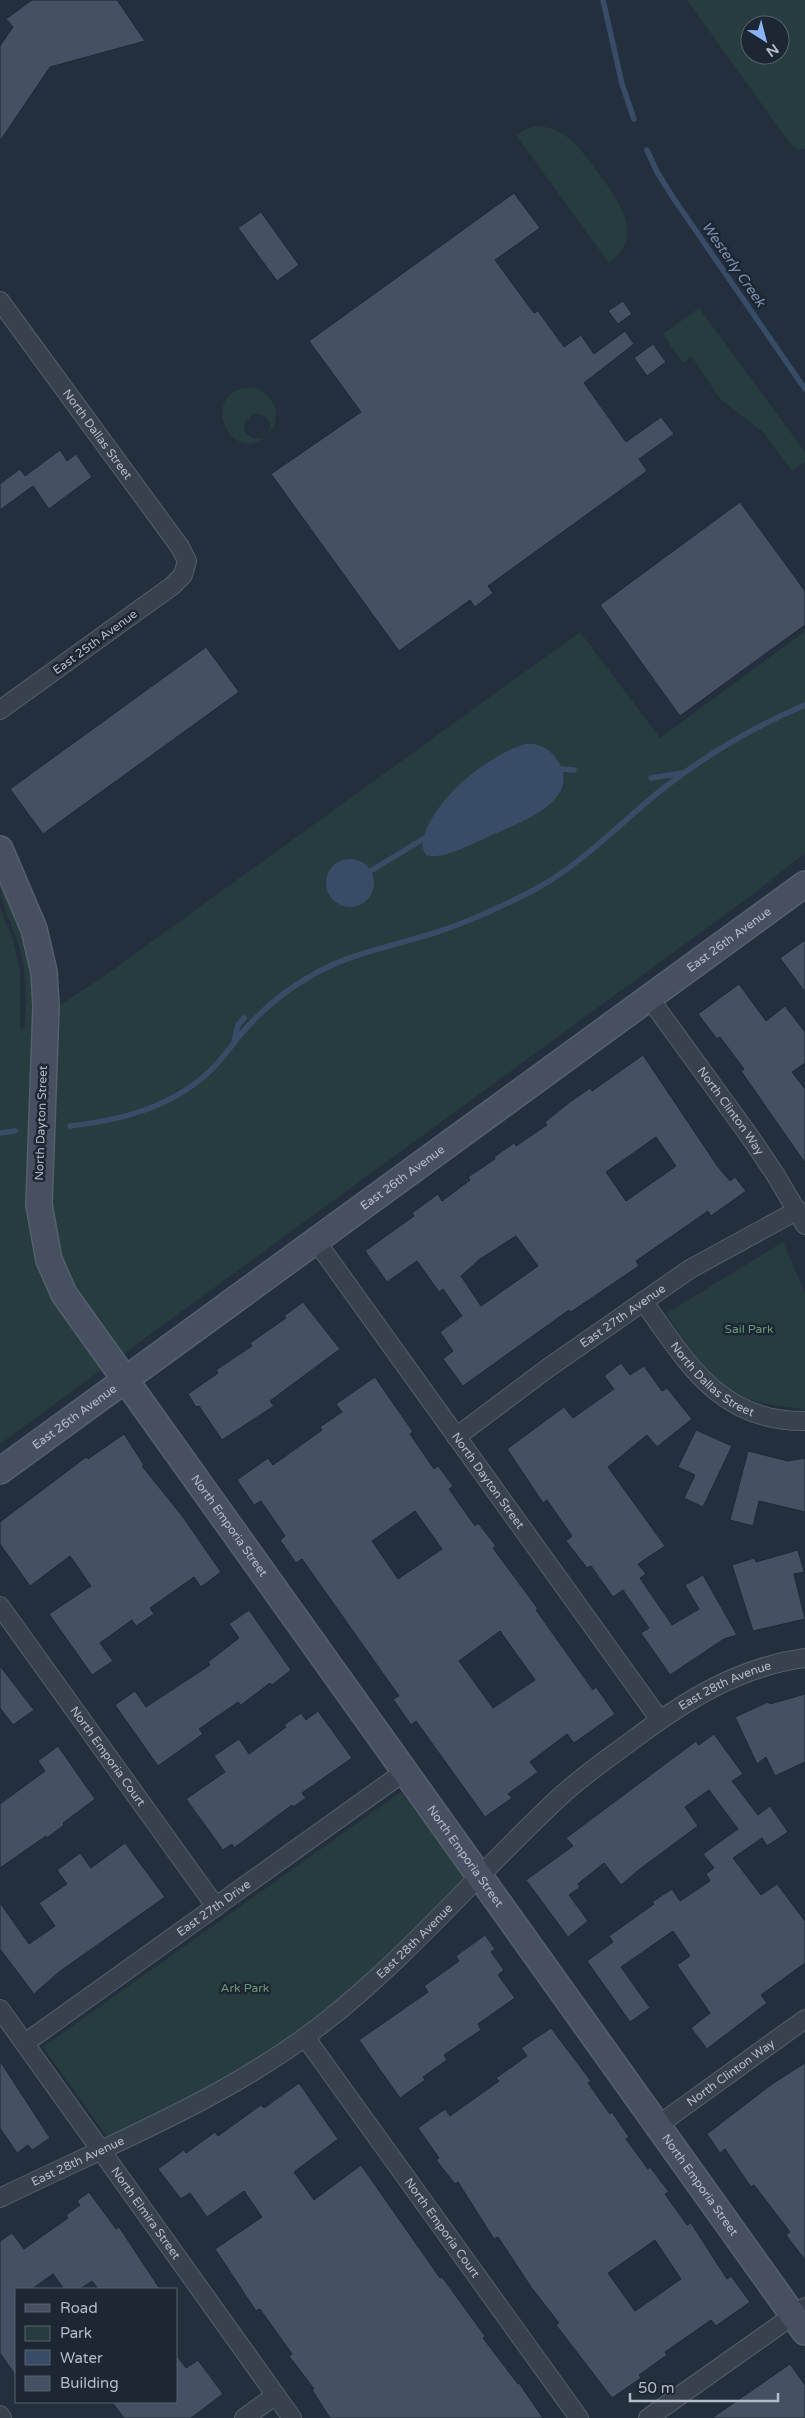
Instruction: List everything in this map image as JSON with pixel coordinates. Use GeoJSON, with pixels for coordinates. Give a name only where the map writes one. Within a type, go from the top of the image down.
{"type":"FeatureCollection","features":[{"type":"Feature","properties":{"kind":"street","name":"North Dallas Street"},"geometry":{"type":"LineString","coordinates":[[0,301],[180,547],[186,559],[186,570]]}},
{"type":"Feature","properties":{"kind":"street","name":"East 25th Avenue"},"geometry":{"type":"LineString","coordinates":[[0,710],[172,586],[186,570]]}},
{"type":"Feature","properties":{"kind":"street","name":"North Dayton Street"},"geometry":{"type":"LineString","coordinates":[[0,849],[33,926],[45,980],[39,1205],[45,1246],[64,1294],[124,1381]]}},
{"type":"Feature","properties":{"kind":"street","name":"East 26th Avenue"},"geometry":{"type":"LineString","coordinates":[[0,1471],[650,999],[805,884]]}},
{"type":"Feature","properties":{"kind":"street","name":"North Clinton Way"},"geometry":{"type":"LineString","coordinates":[[650,999],[748,1134],[801,1217]]}},
{"type":"Feature","properties":{"kind":"street","name":"East 27th Avenue"},"geometry":{"type":"LineString","coordinates":[[456,1437],[690,1269],[801,1217]]}},
{"type":"Feature","properties":{"kind":"street","name":"North Dayton Street"},"geometry":{"type":"LineString","coordinates":[[316,1241],[660,1720]]}},
{"type":"Feature","properties":{"kind":"street","name":"North Dallas Street"},"geometry":{"type":"LineString","coordinates":[[643,1301],[694,1372],[714,1391],[736,1405],[760,1415],[791,1421],[805,1421]]}},
{"type":"Feature","properties":{"kind":"street","name":"North Emporia Street"},"geometry":{"type":"LineString","coordinates":[[124,1381],[658,2126],[801,2318]]}},
{"type":"Feature","properties":{"kind":"street","name":"North Emporia Court"},"geometry":{"type":"LineString","coordinates":[[0,1606],[216,1907]]}},
{"type":"Feature","properties":{"kind":"street","name":"East 28th Avenue"},"geometry":{"type":"LineString","coordinates":[[0,2198],[166,2118],[234,2082],[305,2037],[357,1995],[480,1878],[564,1792],[660,1720],[722,1682],[753,1669],[805,1658]]}},
{"type":"Feature","properties":{"kind":"street","name":"East 27th Drive"},"geometry":{"type":"LineString","coordinates":[[24,2043],[404,1772]]}},
{"type":"Feature","properties":{"kind":"street","name":"North Elmira Street"},"geometry":{"type":"LineString","coordinates":[[0,2009],[292,2418]]}},
{"type":"Feature","properties":{"kind":"street","name":"North Clinton Way"},"geometry":{"type":"LineString","coordinates":[[658,2126],[805,2019]]}},
{"type":"Feature","properties":{"kind":"street","name":"North Emporia Court"},"geometry":{"type":"LineString","coordinates":[[305,2037],[579,2418]]}},
{"type":"Feature","properties":{"kind":"street"},"geometry":{"type":"LineString","coordinates":[[648,2418],[801,2318]]}},
{"type":"Feature","properties":{"kind":"street"},"geometry":{"type":"LineString","coordinates":[[244,2418],[276,2396]]}},
{"type":"Feature","properties":{"kind":"green space"},"geometry":{"type":"Polygon","coordinates":[[[687,0],[805,0],[805,149],[799,150],[791,145],[687,0]]]}},
{"type":"Feature","properties":{"kind":"green space"},"geometry":{"type":"Polygon","coordinates":[[[537,126],[557,131],[573,142],[606,183],[620,206],[625,218],[626,241],[620,252],[609,263],[516,135],[528,128],[537,126]]]}},
{"type":"Feature","properties":{"kind":"green space"},"geometry":{"type":"Polygon","coordinates":[[[699,308],[805,452],[805,462],[792,471],[763,432],[721,400],[692,357],[683,363],[663,334],[699,308]]]}},
{"type":"Feature","properties":{"kind":"green space"},"geometry":{"type":"Polygon","coordinates":[[[255,388],[262,391],[272,402],[276,416],[275,423],[272,430],[266,436],[270,427],[268,420],[262,415],[252,414],[244,424],[245,432],[254,439],[264,438],[250,443],[238,441],[229,433],[223,421],[223,409],[227,398],[238,390],[255,388]]]}},
{"type":"Feature","properties":{"kind":"green space"},"geometry":{"type":"Polygon","coordinates":[[[805,631],[805,853],[752,895],[0,1444],[0,908],[13,940],[20,972],[20,1030],[25,1027],[26,999],[21,953],[2,900],[0,882],[25,942],[32,986],[33,1022],[100,979],[580,632],[660,738],[805,631]]]}},
{"type":"Feature","properties":{"kind":"green space","name":"Sail Park"},"geometry":{"type":"Polygon","coordinates":[[[783,1242],[805,1293],[805,1410],[755,1401],[735,1393],[701,1362],[667,1313],[783,1242]]]}},
{"type":"Feature","properties":{"kind":"green space","name":"Ark Park"},"geometry":{"type":"Polygon","coordinates":[[[401,1792],[467,1881],[329,2013],[274,2052],[108,2138],[43,2047],[401,1792]]]}},
{"type":"Feature","properties":{"kind":"water"},"geometry":{"type":"Polygon","coordinates":[[[525,744],[542,746],[555,757],[563,772],[563,785],[557,797],[546,807],[518,824],[450,853],[433,856],[426,855],[422,844],[425,833],[441,805],[453,791],[480,767],[525,744]]]}},
{"type":"Feature","properties":{"kind":"water"},"geometry":{"type":"Polygon","coordinates":[[[350,859],[359,861],[367,866],[372,874],[374,883],[372,892],[367,900],[359,905],[350,907],[341,905],[333,900],[328,892],[326,883],[328,874],[333,866],[341,861],[350,859]]]}},
{"type":"Feature","properties":{"kind":"building"},"geometry":{"type":"Polygon","coordinates":[[[32,0],[117,0],[145,41],[50,67],[0,141],[0,46],[13,27],[6,19],[32,0]]]}},
{"type":"Feature","properties":{"kind":"building"},"geometry":{"type":"Polygon","coordinates":[[[514,193],[540,228],[495,260],[534,313],[538,311],[564,347],[581,335],[594,354],[625,331],[634,344],[584,383],[626,442],[661,417],[674,434],[639,459],[647,471],[488,586],[493,593],[475,607],[470,600],[399,651],[271,474],[361,412],[309,341],[514,193]]]}},
{"type":"Feature","properties":{"kind":"building"},"geometry":{"type":"Polygon","coordinates":[[[261,212],[299,265],[277,281],[238,228],[261,212]]]}},
{"type":"Feature","properties":{"kind":"building"},"geometry":{"type":"Polygon","coordinates":[[[623,301],[632,314],[618,324],[608,311],[623,301]]]}},
{"type":"Feature","properties":{"kind":"building"},"geometry":{"type":"Polygon","coordinates":[[[653,344],[666,362],[647,376],[634,358],[653,344]]]}},
{"type":"Feature","properties":{"kind":"building"},"geometry":{"type":"Polygon","coordinates":[[[60,450],[67,461],[76,454],[92,477],[49,509],[33,486],[0,510],[0,484],[20,469],[25,476],[60,450]]]}},
{"type":"Feature","properties":{"kind":"building"},"geometry":{"type":"Polygon","coordinates":[[[740,502],[805,591],[805,625],[680,716],[600,605],[740,502]]]}},
{"type":"Feature","properties":{"kind":"building"},"geometry":{"type":"Polygon","coordinates":[[[206,647],[239,692],[43,834],[10,789],[206,647]]]}},
{"type":"Feature","properties":{"kind":"building"},"geometry":{"type":"Polygon","coordinates":[[[805,940],[805,992],[780,958],[805,940]]]}},
{"type":"Feature","properties":{"kind":"building"},"geometry":{"type":"Polygon","coordinates":[[[739,984],[766,1021],[785,1006],[805,1032],[805,1063],[792,1072],[805,1089],[805,1163],[741,1071],[744,1069],[720,1037],[717,1039],[698,1014],[739,984]]]}},
{"type":"Feature","properties":{"kind":"building"},"geometry":{"type":"Polygon","coordinates":[[[643,1055],[718,1167],[730,1181],[735,1177],[746,1191],[711,1216],[708,1211],[636,1261],[639,1266],[571,1312],[569,1310],[463,1386],[443,1359],[453,1351],[440,1332],[462,1316],[443,1289],[439,1292],[417,1261],[387,1282],[365,1251],[414,1216],[412,1213],[438,1194],[442,1201],[470,1180],[468,1177],[495,1159],[494,1157],[514,1143],[516,1146],[547,1125],[545,1122],[590,1088],[592,1091],[643,1055]],[[656,1137],[606,1172],[626,1201],[676,1166],[656,1137]],[[516,1236],[480,1259],[461,1276],[481,1306],[538,1266],[516,1236]]]}},
{"type":"Feature","properties":{"kind":"building"},"geometry":{"type":"Polygon","coordinates":[[[303,1302],[340,1349],[270,1401],[274,1406],[222,1440],[199,1406],[196,1407],[188,1394],[218,1373],[216,1370],[252,1346],[250,1343],[286,1318],[284,1316],[303,1302]]]}},
{"type":"Feature","properties":{"kind":"building"},"geometry":{"type":"Polygon","coordinates":[[[621,1363],[630,1375],[644,1366],[662,1391],[667,1388],[692,1419],[657,1447],[647,1435],[608,1467],[665,1546],[638,1564],[646,1574],[640,1578],[672,1625],[699,1609],[685,1585],[703,1575],[737,1635],[724,1639],[670,1675],[641,1633],[649,1628],[623,1590],[613,1597],[591,1566],[587,1568],[566,1541],[572,1536],[547,1500],[543,1503],[507,1449],[564,1407],[573,1418],[614,1389],[604,1376],[621,1363]]]}},
{"type":"Feature","properties":{"kind":"building"},"geometry":{"type":"Polygon","coordinates":[[[375,1377],[413,1432],[410,1434],[434,1469],[438,1466],[453,1486],[449,1489],[475,1526],[478,1523],[496,1546],[493,1548],[538,1609],[536,1610],[593,1690],[596,1687],[615,1714],[574,1743],[567,1734],[530,1762],[538,1772],[508,1794],[512,1798],[485,1817],[416,1721],[411,1725],[393,1699],[399,1696],[302,1559],[296,1563],[280,1540],[285,1536],[261,1501],[254,1505],[237,1480],[268,1458],[273,1465],[322,1430],[320,1427],[342,1412],[336,1404],[375,1377]],[[415,1511],[372,1541],[398,1579],[442,1549],[415,1511]],[[500,1631],[459,1661],[493,1708],[535,1680],[500,1631]]]}},
{"type":"Feature","properties":{"kind":"building"},"geometry":{"type":"Polygon","coordinates":[[[696,1430],[732,1446],[703,1507],[684,1498],[695,1475],[678,1467],[696,1430]]]}},
{"type":"Feature","properties":{"kind":"building"},"geometry":{"type":"Polygon","coordinates":[[[124,1434],[144,1465],[142,1466],[183,1517],[221,1572],[201,1587],[194,1577],[150,1608],[154,1614],[136,1626],[132,1620],[100,1643],[113,1661],[92,1675],[49,1614],[91,1586],[70,1556],[30,1586],[0,1544],[0,1522],[86,1457],[88,1459],[124,1434]]]}},
{"type":"Feature","properties":{"kind":"building"},"geometry":{"type":"Polygon","coordinates":[[[748,1451],[788,1461],[805,1458],[805,1512],[759,1501],[753,1526],[730,1520],[748,1451]]]}},
{"type":"Feature","properties":{"kind":"building"},"geometry":{"type":"Polygon","coordinates":[[[798,1550],[804,1572],[794,1574],[805,1619],[753,1631],[732,1565],[754,1558],[756,1562],[798,1550]]]}},
{"type":"Feature","properties":{"kind":"building"},"geometry":{"type":"Polygon","coordinates":[[[249,1610],[291,1670],[241,1705],[238,1702],[199,1729],[203,1734],[158,1766],[115,1705],[135,1691],[146,1707],[210,1665],[208,1662],[239,1638],[229,1624],[249,1610]]]}},
{"type":"Feature","properties":{"kind":"building"},"geometry":{"type":"Polygon","coordinates":[[[0,1666],[34,1710],[13,1725],[0,1708],[0,1666]]]}},
{"type":"Feature","properties":{"kind":"building"},"geometry":{"type":"Polygon","coordinates":[[[805,1694],[805,1762],[775,1776],[766,1757],[757,1764],[735,1717],[768,1702],[770,1704],[805,1694]]]}},
{"type":"Feature","properties":{"kind":"building"},"geometry":{"type":"Polygon","coordinates":[[[318,1711],[352,1758],[302,1793],[306,1798],[293,1807],[292,1805],[234,1848],[232,1844],[223,1850],[186,1799],[225,1772],[214,1756],[239,1739],[249,1754],[286,1727],[284,1725],[301,1713],[306,1720],[318,1711]]]}},
{"type":"Feature","properties":{"kind":"building"},"geometry":{"type":"Polygon","coordinates":[[[714,1734],[743,1774],[732,1781],[758,1815],[770,1806],[788,1832],[767,1846],[762,1838],[733,1858],[761,1895],[777,1884],[805,1921],[805,1963],[761,1995],[767,2003],[707,2049],[691,2028],[710,2013],[677,1965],[690,1956],[673,1931],[621,1967],[650,2008],[630,2022],[587,1961],[613,1942],[609,1936],[654,1904],[652,1902],[672,1889],[680,1901],[710,1881],[706,1874],[714,1868],[703,1854],[738,1829],[709,1790],[685,1807],[698,1826],[621,1885],[604,1863],[578,1884],[580,1887],[569,1895],[588,1921],[568,1937],[526,1880],[573,1846],[566,1838],[696,1741],[699,1745],[714,1734]]]}},
{"type":"Feature","properties":{"kind":"building"},"geometry":{"type":"Polygon","coordinates":[[[58,1746],[95,1799],[63,1823],[64,1825],[47,1838],[46,1836],[0,1868],[0,1804],[45,1771],[38,1761],[58,1746]]]}},
{"type":"Feature","properties":{"kind":"building"},"geometry":{"type":"Polygon","coordinates":[[[125,1843],[165,1897],[59,1972],[34,1994],[0,1949],[0,1903],[29,1944],[55,1926],[39,1903],[67,1884],[57,1870],[80,1853],[91,1868],[125,1843]]]}},
{"type":"Feature","properties":{"kind":"building"},"geometry":{"type":"Polygon","coordinates":[[[485,1935],[495,1949],[491,1952],[504,1970],[498,1975],[515,1998],[478,2024],[481,2030],[444,2055],[447,2060],[423,2077],[425,2080],[400,2098],[359,2040],[428,1992],[424,1986],[459,1961],[456,1956],[485,1935]]]}},
{"type":"Feature","properties":{"kind":"building"},"geometry":{"type":"Polygon","coordinates":[[[551,2028],[591,2081],[588,2083],[610,2114],[612,2112],[629,2137],[626,2139],[648,2169],[650,2167],[669,2192],[665,2194],[687,2225],[691,2223],[727,2279],[731,2276],[750,2302],[716,2326],[711,2320],[665,2352],[667,2355],[639,2375],[641,2378],[612,2398],[556,2325],[559,2323],[531,2287],[498,2237],[494,2239],[458,2182],[455,2184],[436,2160],[439,2158],[418,2128],[445,2109],[450,2116],[499,2081],[496,2078],[527,2056],[521,2048],[551,2028]],[[655,2240],[608,2273],[635,2311],[681,2279],[655,2240]]]}},
{"type":"Feature","properties":{"kind":"building"},"geometry":{"type":"Polygon","coordinates":[[[0,2061],[50,2138],[32,2150],[28,2145],[17,2153],[0,2128],[0,2061]]]}},
{"type":"Feature","properties":{"kind":"building"},"geometry":{"type":"Polygon","coordinates":[[[805,2063],[805,2260],[786,2235],[790,2232],[754,2185],[751,2187],[725,2149],[720,2153],[707,2134],[772,2084],[805,2063]]]}},
{"type":"Feature","properties":{"kind":"building"},"geometry":{"type":"Polygon","coordinates":[[[299,2083],[338,2139],[294,2172],[314,2200],[361,2165],[440,2278],[442,2277],[485,2336],[483,2338],[519,2383],[543,2418],[330,2418],[312,2390],[314,2389],[289,2356],[292,2354],[260,2309],[256,2311],[215,2249],[262,2217],[244,2191],[207,2217],[190,2193],[181,2199],[158,2169],[184,2150],[186,2153],[215,2132],[218,2136],[261,2105],[264,2108],[299,2083]]]}},
{"type":"Feature","properties":{"kind":"building"},"geometry":{"type":"Polygon","coordinates":[[[89,2192],[116,2229],[119,2227],[159,2288],[97,2288],[92,2281],[82,2288],[63,2288],[53,2274],[33,2288],[15,2288],[15,2375],[0,2353],[0,2241],[12,2233],[24,2249],[68,2218],[66,2215],[80,2205],[77,2201],[89,2192]]]}},
{"type":"Feature","properties":{"kind":"building"},"geometry":{"type":"Polygon","coordinates":[[[178,2358],[186,2368],[198,2360],[223,2394],[191,2418],[124,2418],[113,2403],[178,2403],[178,2358]]]}},
{"type":"Feature","properties":{"kind":"building"},"geometry":{"type":"Polygon","coordinates":[[[790,2364],[805,2385],[805,2418],[712,2418],[790,2364]]]}},
{"type":"Feature","properties":{"kind":"waterway","name":"Westerly Creek"},"geometry":{"type":"LineString","coordinates":[[603,0],[622,84],[634,119]]}},
{"type":"Feature","properties":{"kind":"waterway","name":"Westerly Creek"},"geometry":{"type":"LineString","coordinates":[[647,150],[657,172],[674,199],[805,389]]}},
{"type":"Feature","properties":{"kind":"waterway"},"geometry":{"type":"LineString","coordinates":[[70,1126],[126,1116],[178,1095],[209,1072],[258,1016],[278,998],[301,982],[338,962],[457,925],[534,890],[584,856],[660,791],[694,766],[748,733],[805,705]]}},
{"type":"Feature","properties":{"kind":"waterway"},"geometry":{"type":"LineString","coordinates":[[561,769],[574,770]]}},
{"type":"Feature","properties":{"kind":"waterway"},"geometry":{"type":"LineString","coordinates":[[651,778],[682,773]]}},
{"type":"Feature","properties":{"kind":"waterway"},"geometry":{"type":"LineString","coordinates":[[364,875],[423,839]]}},
{"type":"Feature","properties":{"kind":"waterway"},"geometry":{"type":"LineString","coordinates":[[234,1042],[238,1025],[244,1018]]}},
{"type":"Feature","properties":{"kind":"waterway"},"geometry":{"type":"LineString","coordinates":[[0,1133],[15,1131]]}}]}
